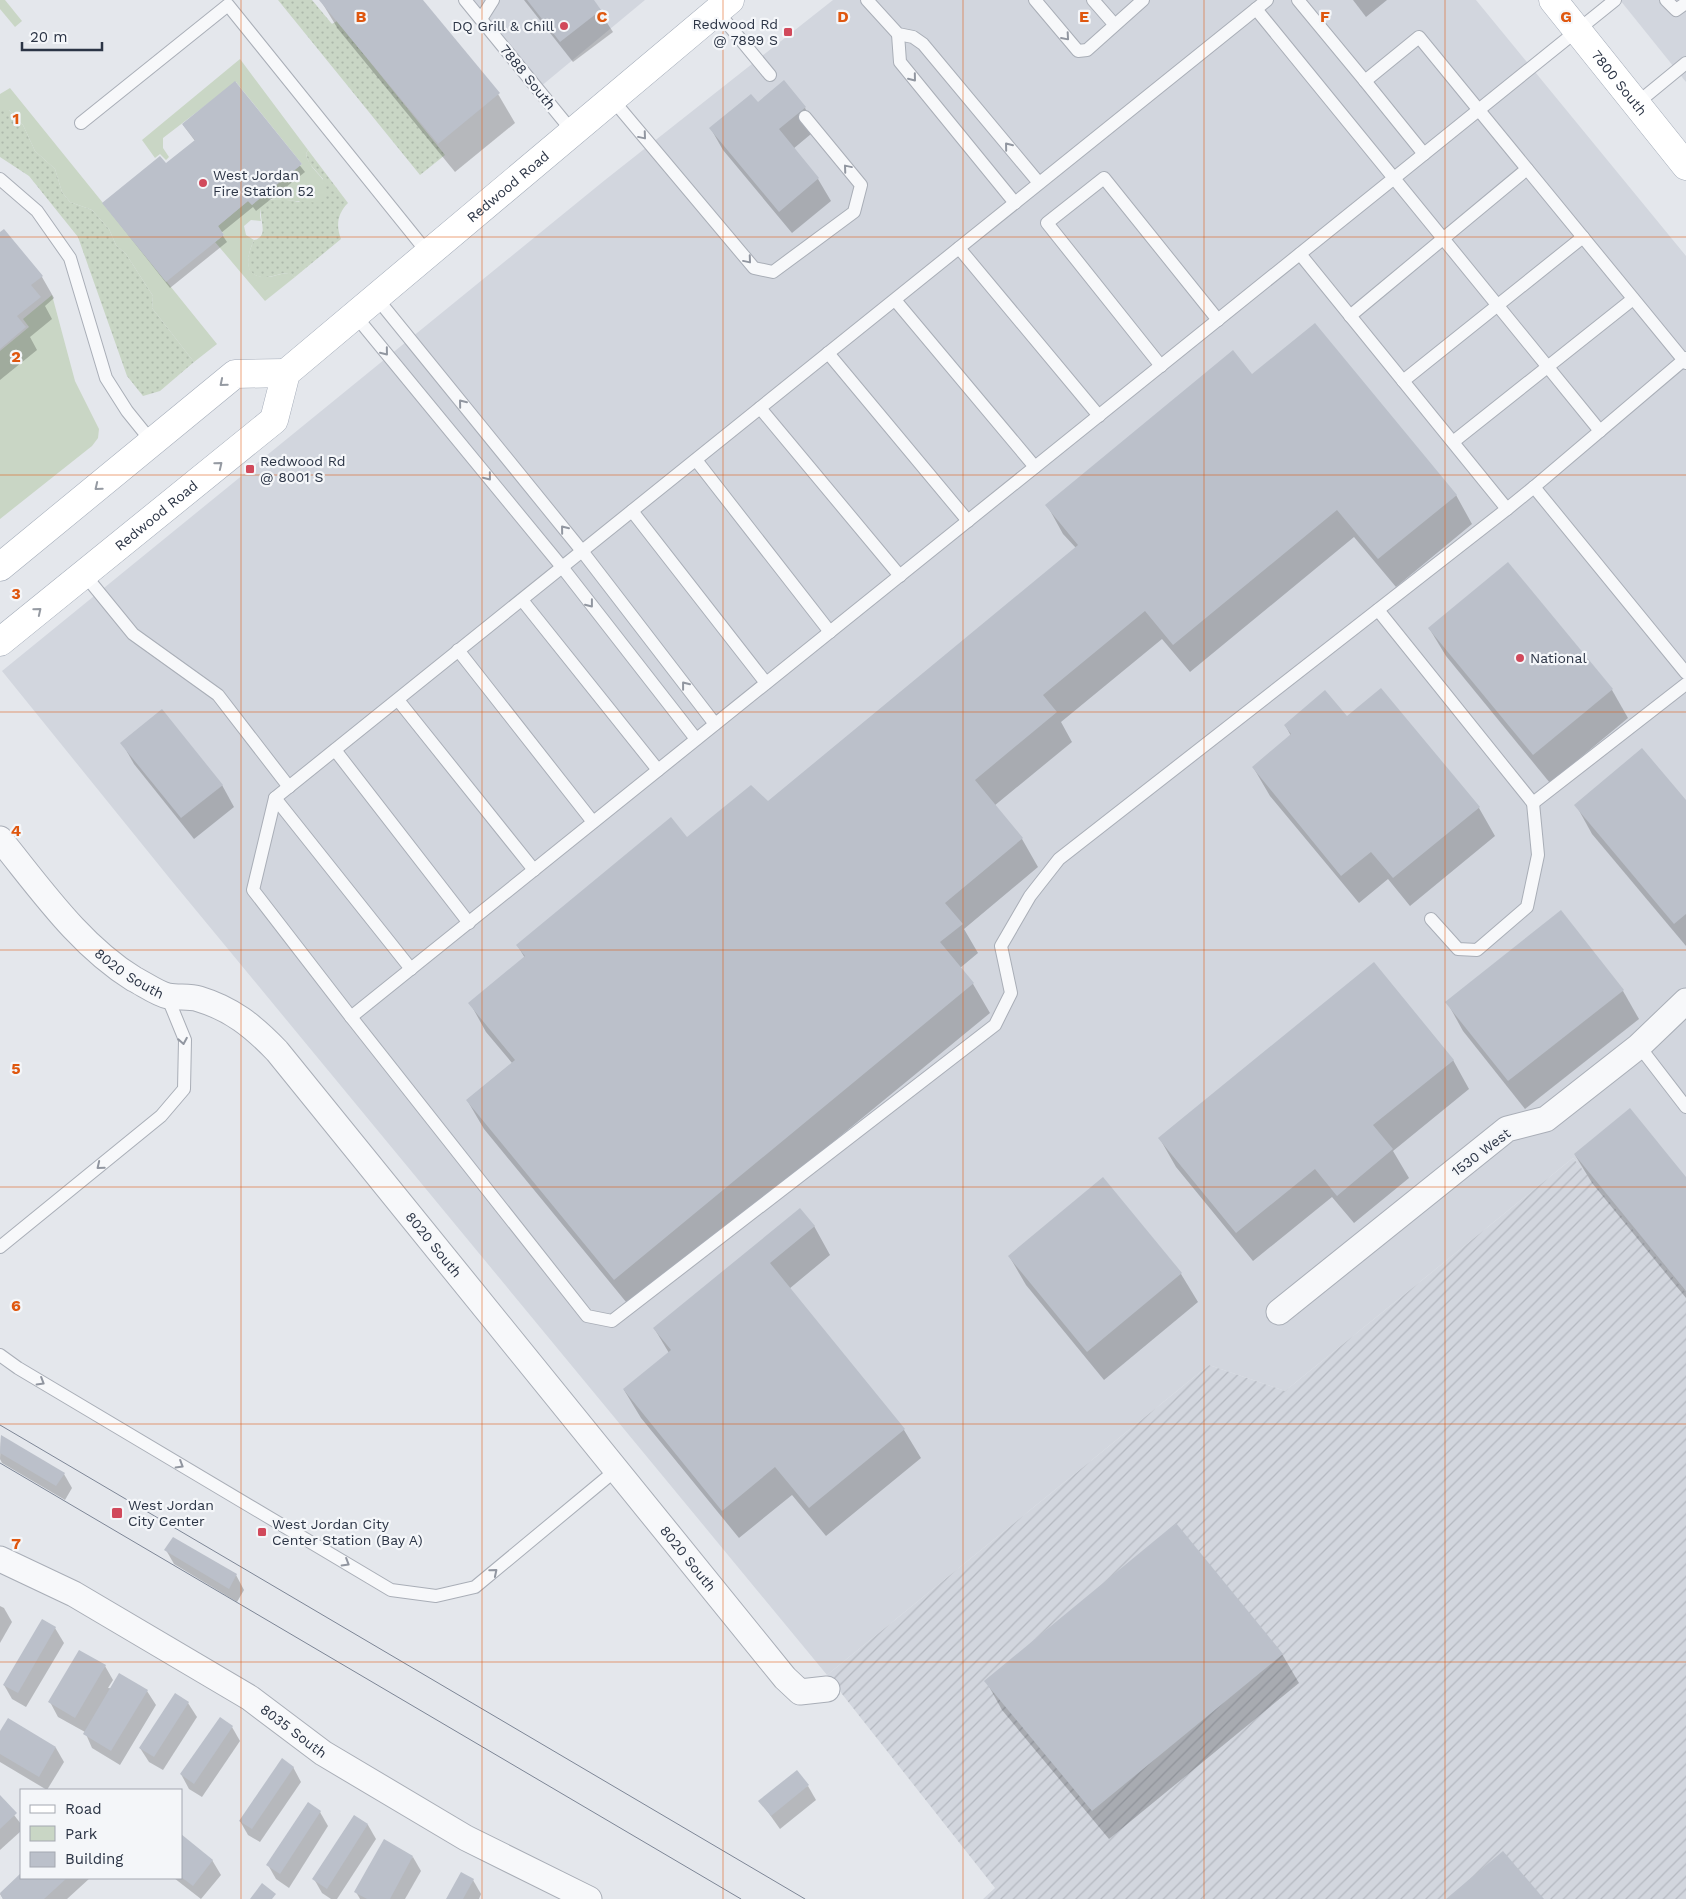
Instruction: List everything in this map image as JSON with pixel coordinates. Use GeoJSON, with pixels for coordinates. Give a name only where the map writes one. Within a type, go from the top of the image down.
{"type":"FeatureCollection","features":[{"type":"Feature","properties":{"kind":"main road","name":"7800 South"},"geometry":{"type":"LineString","coordinates":[[1553,0],[1686,166]]}},
{"type":"Feature","properties":{"kind":"main road","name":"Redwood Road"},"geometry":{"type":"LineString","coordinates":[[0,642],[274,420],[286,373],[375,296],[724,5]]}},
{"type":"Feature","properties":{"kind":"main road"},"geometry":{"type":"LineString","coordinates":[[0,567],[235,374],[286,373]]}},
{"type":"Feature","properties":{"kind":"street","name":"8020 South"},"geometry":{"type":"LineString","coordinates":[[0,839],[69,923],[101,954],[134,979],[167,996],[196,998],[221,1007],[252,1025],[277,1050],[785,1678],[800,1692],[827,1689]]}},
{"type":"Feature","properties":{"kind":"street","name":"1530 West"},"geometry":{"type":"LineString","coordinates":[[1279,1312],[1507,1129],[1546,1119],[1639,1046],[1686,1001]]}},
{"type":"Feature","properties":{"kind":"street","name":"8035 South"},"geometry":{"type":"LineString","coordinates":[[0,1560],[74,1594],[191,1663],[274,1714],[323,1753],[466,1838],[589,1899]]}},
{"type":"Feature","properties":{"kind":"lane","name":"7888 South"},"geometry":{"type":"LineString","coordinates":[[465,0],[572,131]]}},
{"type":"Feature","properties":{"kind":"lane"},"geometry":{"type":"LineString","coordinates":[[481,19],[493,0]]}},
{"type":"Feature","properties":{"kind":"lane"},"geometry":{"type":"LineString","coordinates":[[867,0],[898,34],[913,37],[923,44],[1039,183]]}},
{"type":"Feature","properties":{"kind":"lane"},"geometry":{"type":"LineString","coordinates":[[1034,0],[1078,51],[1087,50],[1143,0]]}},
{"type":"Feature","properties":{"kind":"lane"},"geometry":{"type":"LineString","coordinates":[[1093,0],[1114,24]]}},
{"type":"Feature","properties":{"kind":"lane"},"geometry":{"type":"LineString","coordinates":[[1267,0],[275,798],[253,890],[587,1316],[612,1321],[995,1025],[1010,993],[1001,946],[1030,896],[1059,858],[1507,509],[1685,361],[1419,37],[1365,81]]}},
{"type":"Feature","properties":{"kind":"lane"},"geometry":{"type":"LineString","coordinates":[[1298,0],[1424,154]]}},
{"type":"Feature","properties":{"kind":"lane"},"geometry":{"type":"LineString","coordinates":[[351,1017],[1614,0]]}},
{"type":"Feature","properties":{"kind":"lane"},"geometry":{"type":"LineString","coordinates":[[1666,0],[1676,10],[1686,3]]}},
{"type":"Feature","properties":{"kind":"lane"},"geometry":{"type":"LineString","coordinates":[[81,123],[228,5],[428,252]]}},
{"type":"Feature","properties":{"kind":"lane"},"geometry":{"type":"LineString","coordinates":[[724,5],[770,75]]}},
{"type":"Feature","properties":{"kind":"lane"},"geometry":{"type":"LineString","coordinates":[[1256,9],[1600,431]]}},
{"type":"Feature","properties":{"kind":"lane"},"geometry":{"type":"LineString","coordinates":[[898,34],[900,62],[1014,203]]}},
{"type":"Feature","properties":{"kind":"lane"},"geometry":{"type":"LineString","coordinates":[[1636,104],[1686,63]]}},
{"type":"Feature","properties":{"kind":"lane"},"geometry":{"type":"LineString","coordinates":[[612,98],[754,268],[773,272],[854,212],[860,185],[805,117]]}},
{"type":"Feature","properties":{"kind":"lane"},"geometry":{"type":"LineString","coordinates":[[1350,316],[1527,169]]}},
{"type":"Feature","properties":{"kind":"lane"},"geometry":{"type":"LineString","coordinates":[[1161,366],[1047,223],[1104,178],[1218,320]]}},
{"type":"Feature","properties":{"kind":"lane"},"geometry":{"type":"LineString","coordinates":[[0,179],[37,211],[70,258],[106,378],[127,411],[152,442]]}},
{"type":"Feature","properties":{"kind":"lane"},"geometry":{"type":"LineString","coordinates":[[1403,381],[1583,238]]}},
{"type":"Feature","properties":{"kind":"lane"},"geometry":{"type":"LineString","coordinates":[[959,248],[1099,416]]}},
{"type":"Feature","properties":{"kind":"lane"},"geometry":{"type":"LineString","coordinates":[[1300,254],[1507,509]]}},
{"type":"Feature","properties":{"kind":"lane"},"geometry":{"type":"LineString","coordinates":[[375,296],[582,551],[715,724]]}},
{"type":"Feature","properties":{"kind":"lane"},"geometry":{"type":"LineString","coordinates":[[1453,442],[1633,298]]}},
{"type":"Feature","properties":{"kind":"lane"},"geometry":{"type":"LineString","coordinates":[[895,300],[1035,467]]}},
{"type":"Feature","properties":{"kind":"lane"},"geometry":{"type":"LineString","coordinates":[[354,314],[562,567],[696,739]]}},
{"type":"Feature","properties":{"kind":"lane"},"geometry":{"type":"LineString","coordinates":[[828,353],[968,521]]}},
{"type":"Feature","properties":{"kind":"lane"},"geometry":{"type":"LineString","coordinates":[[760,408],[900,576]]}},
{"type":"Feature","properties":{"kind":"lane"},"geometry":{"type":"LineString","coordinates":[[696,460],[830,632]]}},
{"type":"Feature","properties":{"kind":"lane"},"geometry":{"type":"LineString","coordinates":[[1534,487],[1686,673]]}},
{"type":"Feature","properties":{"kind":"lane"},"geometry":{"type":"LineString","coordinates":[[632,511],[766,683]]}},
{"type":"Feature","properties":{"kind":"lane"},"geometry":{"type":"LineString","coordinates":[[84,574],[133,634],[218,695],[289,787]]}},
{"type":"Feature","properties":{"kind":"lane"},"geometry":{"type":"LineString","coordinates":[[522,600],[658,770]]}},
{"type":"Feature","properties":{"kind":"lane"},"geometry":{"type":"LineString","coordinates":[[1378,610],[1533,803],[1538,855],[1526,907],[1477,950],[1458,949],[1431,919]]}},
{"type":"Feature","properties":{"kind":"lane"},"geometry":{"type":"LineString","coordinates":[[458,650],[593,822]]}},
{"type":"Feature","properties":{"kind":"lane"},"geometry":{"type":"LineString","coordinates":[[1533,803],[1686,684]]}},
{"type":"Feature","properties":{"kind":"lane"},"geometry":{"type":"LineString","coordinates":[[398,700],[534,870]]}},
{"type":"Feature","properties":{"kind":"lane"},"geometry":{"type":"LineString","coordinates":[[334,750],[468,923]]}},
{"type":"Feature","properties":{"kind":"lane"},"geometry":{"type":"LineString","coordinates":[[275,798],[411,969]]}},
{"type":"Feature","properties":{"kind":"lane"},"geometry":{"type":"LineString","coordinates":[[0,1247],[161,1116],[184,1089],[185,1040],[167,996]]}},
{"type":"Feature","properties":{"kind":"lane"},"geometry":{"type":"LineString","coordinates":[[1639,1046],[1686,1107]]}},
{"type":"Feature","properties":{"kind":"lane"},"geometry":{"type":"LineString","coordinates":[[0,1355],[26,1374],[391,1590],[436,1596],[475,1588],[616,1470]]}},
{"type":"Feature","properties":{"kind":"shaded area"},"geometry":{"type":"Polygon","coordinates":[[[460,0],[645,0],[534,92],[460,0]]]}},
{"type":"Feature","properties":{"kind":"shaded area"},"geometry":{"type":"Polygon","coordinates":[[[833,0],[1476,0],[1686,256],[1686,1293],[1573,1158],[1285,1391],[1209,1365],[827,1675],[171,880],[2,671],[605,180],[833,0]]]}},
{"type":"Feature","properties":{"kind":"shaded area"},"geometry":{"type":"Polygon","coordinates":[[[1620,0],[1686,0],[1686,82],[1620,0]]]}},
{"type":"Feature","properties":{"kind":"shaded area"},"geometry":{"type":"Polygon","coordinates":[[[1573,1158],[1686,1293],[1686,1899],[983,1899],[995,1888],[827,1675],[1209,1365],[1285,1391],[1573,1158]]]}},
{"type":"Feature","properties":{"kind":"green space"},"geometry":{"type":"Polygon","coordinates":[[[0,0],[5,0],[22,21],[15,27],[0,9],[0,0]]]}},
{"type":"Feature","properties":{"kind":"green space"},"geometry":{"type":"Polygon","coordinates":[[[278,0],[312,0],[332,24],[337,21],[445,155],[420,175],[278,0]]]}},
{"type":"Feature","properties":{"kind":"green space"},"geometry":{"type":"Polygon","coordinates":[[[240,59],[308,150],[306,154],[312,167],[326,186],[325,200],[320,203],[271,199],[262,208],[260,214],[261,221],[251,220],[244,226],[246,235],[254,240],[249,252],[248,265],[254,274],[260,277],[269,277],[289,273],[295,277],[265,301],[215,242],[224,235],[218,226],[248,201],[252,205],[302,164],[236,82],[163,138],[163,148],[169,157],[166,160],[160,154],[155,158],[142,140],[240,59]]]}},
{"type":"Feature","properties":{"kind":"green space"},"geometry":{"type":"Polygon","coordinates":[[[10,88],[217,344],[194,362],[152,308],[153,296],[126,254],[116,245],[109,229],[92,210],[70,202],[62,192],[55,169],[35,151],[23,125],[9,110],[0,110],[0,94],[10,88]]]}},
{"type":"Feature","properties":{"kind":"green space"},"geometry":{"type":"Polygon","coordinates":[[[0,110],[9,110],[23,125],[35,151],[55,169],[62,192],[70,202],[92,210],[109,229],[116,245],[126,254],[153,296],[152,308],[194,362],[160,391],[143,396],[127,376],[78,237],[29,176],[0,157],[0,110]]]}},
{"type":"Feature","properties":{"kind":"green space"},"geometry":{"type":"Polygon","coordinates":[[[308,150],[348,203],[338,220],[341,239],[295,277],[288,273],[283,273],[259,277],[250,270],[248,259],[254,240],[261,236],[263,230],[262,206],[267,201],[278,199],[299,202],[323,179],[309,163],[306,154],[308,150]]]}},
{"type":"Feature","properties":{"kind":"green space"},"geometry":{"type":"Polygon","coordinates":[[[52,295],[75,381],[99,429],[98,438],[92,446],[0,519],[0,351],[29,327],[23,319],[52,295]]]}},
{"type":"Feature","properties":{"kind":"building"},"geometry":{"type":"Polygon","coordinates":[[[319,0],[423,0],[500,93],[438,144],[319,0]]]}},
{"type":"Feature","properties":{"kind":"building","name":"DQ Grill & Chill"},"geometry":{"type":"Polygon","coordinates":[[[527,0],[594,0],[601,10],[560,42],[527,0]]]}},
{"type":"Feature","properties":{"kind":"building"},"geometry":{"type":"Polygon","coordinates":[[[784,80],[806,107],[779,129],[819,178],[779,212],[709,128],[751,94],[758,102],[784,80]]]}},
{"type":"Feature","properties":{"kind":"building","name":"West Jordan Fire Station 52"},"geometry":{"type":"Polygon","coordinates":[[[235,81],[302,164],[252,205],[248,201],[218,226],[224,235],[166,282],[102,203],[160,156],[166,163],[195,140],[182,124],[235,81]]]}},
{"type":"Feature","properties":{"kind":"building"},"geometry":{"type":"Polygon","coordinates":[[[4,229],[43,276],[31,285],[41,297],[17,316],[26,327],[0,349],[0,232],[4,229]]]}},
{"type":"Feature","properties":{"kind":"building"},"geometry":{"type":"Polygon","coordinates":[[[1315,323],[1457,495],[1378,559],[1337,510],[1173,645],[1145,611],[1043,695],[1057,712],[975,780],[1023,838],[945,903],[963,924],[940,942],[974,983],[614,1280],[466,1100],[515,1060],[468,1003],[525,956],[516,945],[671,817],[687,837],[751,785],[768,801],[1078,545],[1045,505],[1233,350],[1252,374],[1315,323]]]}},
{"type":"Feature","properties":{"kind":"building","name":"National"},"geometry":{"type":"Polygon","coordinates":[[[1508,562],[1613,689],[1533,755],[1428,628],[1508,562]]]}},
{"type":"Feature","properties":{"kind":"building"},"geometry":{"type":"Polygon","coordinates":[[[1381,688],[1480,807],[1393,878],[1371,852],[1341,876],[1252,767],[1291,734],[1284,725],[1325,690],[1347,716],[1381,688]]]}},
{"type":"Feature","properties":{"kind":"building"},"geometry":{"type":"Polygon","coordinates":[[[162,709],[223,785],[181,818],[120,743],[162,709]]]}},
{"type":"Feature","properties":{"kind":"building"},"geometry":{"type":"Polygon","coordinates":[[[1642,748],[1686,800],[1686,914],[1674,924],[1574,805],[1642,748]]]}},
{"type":"Feature","properties":{"kind":"building"},"geometry":{"type":"Polygon","coordinates":[[[1561,910],[1624,990],[1508,1081],[1445,1002],[1561,910]]]}},
{"type":"Feature","properties":{"kind":"building"},"geometry":{"type":"Polygon","coordinates":[[[1374,962],[1454,1060],[1373,1125],[1393,1149],[1337,1196],[1315,1169],[1236,1233],[1158,1138],[1374,962]]]}},
{"type":"Feature","properties":{"kind":"building"},"geometry":{"type":"Polygon","coordinates":[[[1630,1108],[1686,1177],[1686,1291],[1574,1154],[1630,1108]]]}},
{"type":"Feature","properties":{"kind":"building"},"geometry":{"type":"Polygon","coordinates":[[[1103,1177],[1182,1273],[1087,1352],[1008,1256],[1103,1177]]]}},
{"type":"Feature","properties":{"kind":"building"},"geometry":{"type":"Polygon","coordinates":[[[800,1208],[815,1226],[770,1263],[905,1429],[809,1508],[775,1467],[722,1511],[623,1389],[671,1350],[653,1328],[800,1208]]]}},
{"type":"Feature","properties":{"kind":"building"},"geometry":{"type":"Polygon","coordinates":[[[1,1435],[65,1473],[56,1486],[0,1453],[1,1435]]]}},
{"type":"Feature","properties":{"kind":"building"},"geometry":{"type":"Polygon","coordinates":[[[1176,1523],[1283,1654],[1092,1811],[984,1681],[1176,1523]]]}},
{"type":"Feature","properties":{"kind":"building"},"geometry":{"type":"Polygon","coordinates":[[[173,1537],[237,1574],[229,1589],[164,1550],[173,1537]]]}},
{"type":"Feature","properties":{"kind":"building"},"geometry":{"type":"Polygon","coordinates":[[[42,1619],[56,1627],[18,1693],[3,1685],[42,1619]]]}},
{"type":"Feature","properties":{"kind":"building"},"geometry":{"type":"Polygon","coordinates":[[[79,1650],[106,1665],[75,1718],[48,1702],[79,1650]]]}},
{"type":"Feature","properties":{"kind":"building"},"geometry":{"type":"Polygon","coordinates":[[[119,1673],[148,1690],[111,1751],[83,1734],[119,1673]]]}},
{"type":"Feature","properties":{"kind":"building"},"geometry":{"type":"Polygon","coordinates":[[[175,1693],[189,1702],[154,1757],[139,1748],[175,1693]]]}},
{"type":"Feature","properties":{"kind":"building"},"geometry":{"type":"Polygon","coordinates":[[[220,1717],[233,1726],[194,1784],[180,1774],[220,1717]]]}},
{"type":"Feature","properties":{"kind":"building"},"geometry":{"type":"Polygon","coordinates":[[[8,1718],[56,1747],[39,1777],[0,1754],[0,1731],[8,1718]]]}},
{"type":"Feature","properties":{"kind":"building"},"geometry":{"type":"Polygon","coordinates":[[[282,1758],[294,1767],[252,1829],[239,1821],[282,1758]]]}},
{"type":"Feature","properties":{"kind":"building"},"geometry":{"type":"Polygon","coordinates":[[[797,1770],[809,1785],[771,1816],[758,1801],[797,1770]]]}},
{"type":"Feature","properties":{"kind":"building"},"geometry":{"type":"Polygon","coordinates":[[[0,1795],[17,1813],[0,1829],[0,1795]]]}},
{"type":"Feature","properties":{"kind":"building"},"geometry":{"type":"Polygon","coordinates":[[[308,1802],[321,1811],[280,1874],[266,1865],[308,1802]]]}},
{"type":"Feature","properties":{"kind":"building"},"geometry":{"type":"Polygon","coordinates":[[[354,1815],[368,1824],[327,1889],[312,1879],[354,1815]]]}},
{"type":"Feature","properties":{"kind":"building"},"geometry":{"type":"Polygon","coordinates":[[[182,1835],[213,1860],[193,1886],[182,1878],[182,1835]]]}},
{"type":"Feature","properties":{"kind":"building"},"geometry":{"type":"Polygon","coordinates":[[[384,1839],[413,1856],[390,1899],[367,1899],[354,1892],[384,1839]]]}},
{"type":"Feature","properties":{"kind":"building"},"geometry":{"type":"Polygon","coordinates":[[[1503,1851],[1544,1899],[1446,1899],[1503,1851]]]}},
{"type":"Feature","properties":{"kind":"building"},"geometry":{"type":"Polygon","coordinates":[[[461,1872],[474,1879],[463,1899],[446,1899],[461,1872]]]}},
{"type":"Feature","properties":{"kind":"building"},"geometry":{"type":"Polygon","coordinates":[[[20,1874],[20,1879],[66,1879],[44,1899],[3,1899],[0,1893],[20,1874]]]}},
{"type":"Feature","properties":{"kind":"building"},"geometry":{"type":"Polygon","coordinates":[[[262,1883],[276,1894],[272,1899],[250,1899],[262,1883]]]}},
{"type":"Feature","properties":{"kind":"tram line"},"geometry":{"type":"LineString","coordinates":[[0,1425],[805,1899]]}},
{"type":"Feature","properties":{"kind":"tram line"},"geometry":{"type":"LineString","coordinates":[[0,1463],[741,1899]]}},
{"type":"Feature","properties":{"kind":"place","name":"DQ Grill & Chill"},"geometry":{"type":"Point","coordinates":[564,26]}},
{"type":"Feature","properties":{"kind":"place","name":"Redwood Rd @ 7899 S"},"geometry":{"type":"Point","coordinates":[788,32]}},
{"type":"Feature","properties":{"kind":"place","name":"West Jordan Fire Station 52"},"geometry":{"type":"Point","coordinates":[203,183]}},
{"type":"Feature","properties":{"kind":"place","name":"Redwood Rd @ 8001 S"},"geometry":{"type":"Point","coordinates":[250,469]}},
{"type":"Feature","properties":{"kind":"place","name":"National"},"geometry":{"type":"Point","coordinates":[1520,658]}},
{"type":"Feature","properties":{"kind":"place","name":"West Jordan City Center"},"geometry":{"type":"Point","coordinates":[117,1513]}},
{"type":"Feature","properties":{"kind":"place","name":"West Jordan City Center Station (Bay A)"},"geometry":{"type":"Point","coordinates":[262,1532]}}]}
